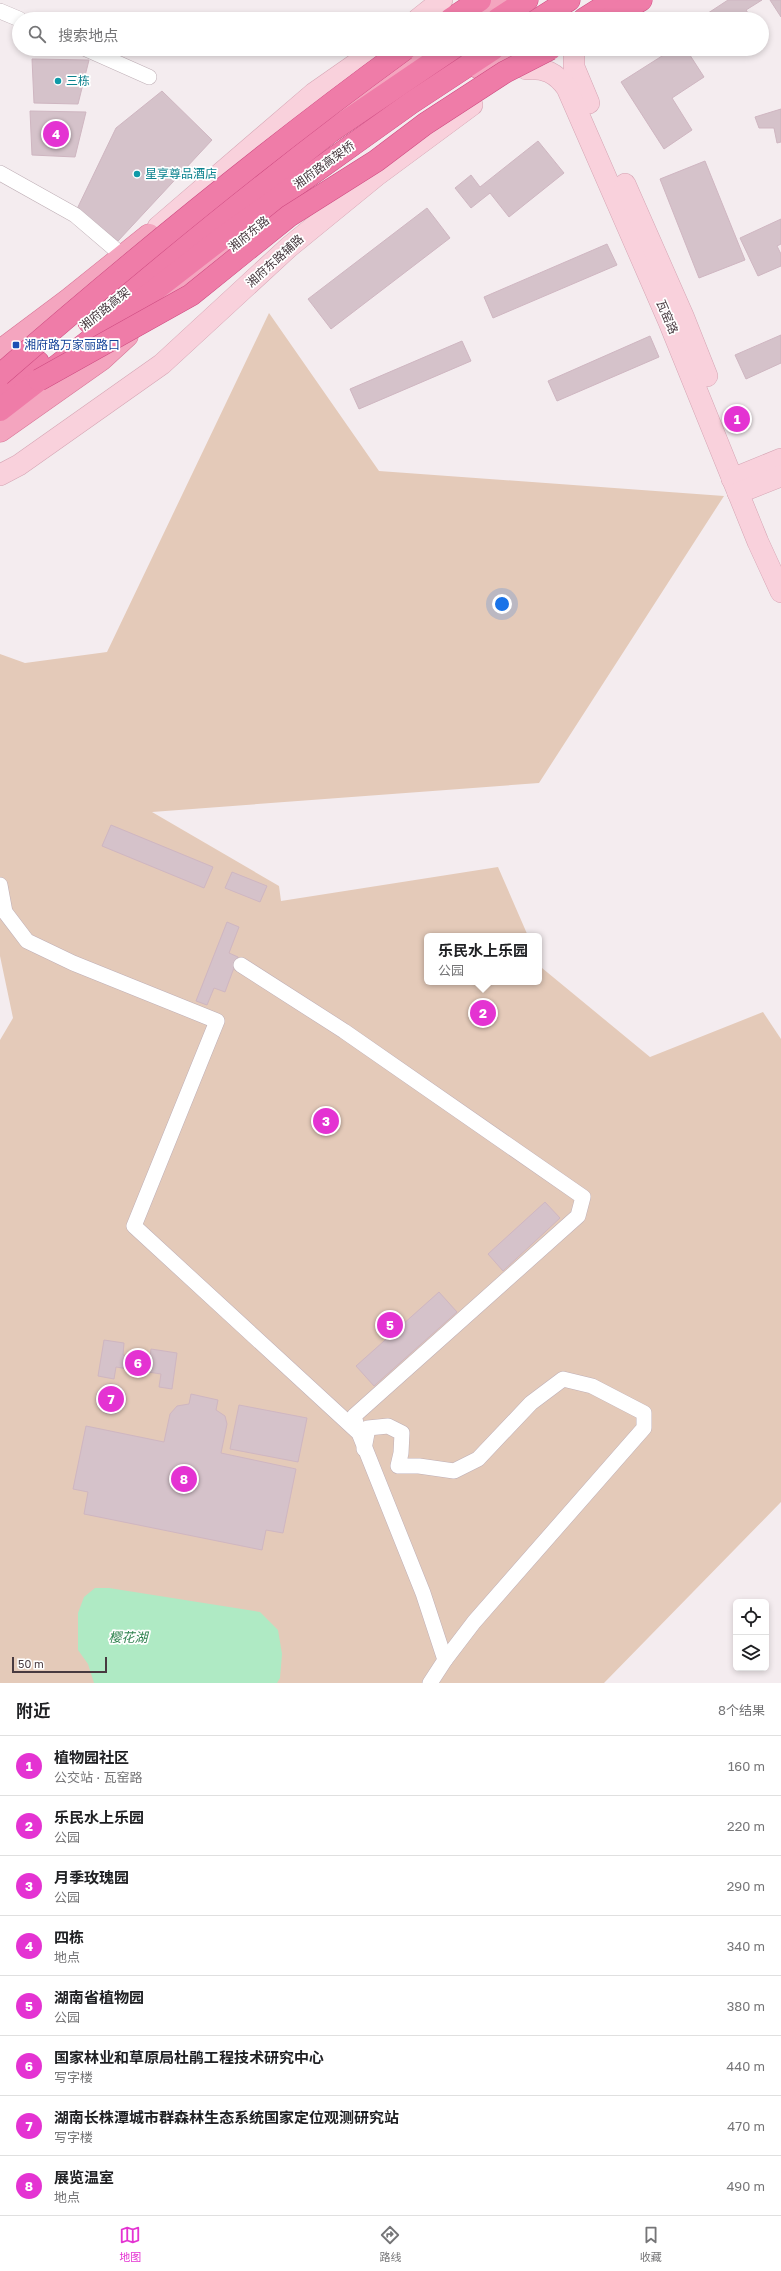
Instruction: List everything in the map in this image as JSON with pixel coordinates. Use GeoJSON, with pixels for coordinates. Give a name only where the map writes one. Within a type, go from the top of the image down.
{"type":"FeatureCollection","features":[{"type":"Feature","properties":{"kind":"highway"},"geometry":{"type":"LineString","coordinates":[[453,12],[469,0]]}},
{"type":"Feature","properties":{"kind":"highway"},"geometry":{"type":"LineString","coordinates":[[462,12],[480,0]]}},
{"type":"Feature","properties":{"kind":"highway"},"geometry":{"type":"LineString","coordinates":[[509,12],[527,0]]}},
{"type":"Feature","properties":{"kind":"highway"},"geometry":{"type":"LineString","coordinates":[[550,12],[568,0]]}},
{"type":"Feature","properties":{"kind":"highway"},"geometry":{"type":"LineString","coordinates":[[595,12],[614,0]]}},
{"type":"Feature","properties":{"kind":"highway"},"geometry":{"type":"LineString","coordinates":[[620,12],[641,0]]}},
{"type":"Feature","properties":{"kind":"highway"},"geometry":{"type":"LineString","coordinates":[[0,375],[98,290],[225,186],[332,102],[396,56]]}},
{"type":"Feature","properties":{"kind":"highway","name":"湘府路高架桥"},"geometry":{"type":"LineString","coordinates":[[156,279],[233,210],[330,132],[442,56]]}},
{"type":"Feature","properties":{"kind":"highway","name":"湘府路高架桥"},"geometry":{"type":"LineString","coordinates":[[156,279],[218,241],[411,103],[482,56]]}},
{"type":"Feature","properties":{"kind":"highway"},"geometry":{"type":"LineString","coordinates":[[515,70],[531,56]]}},
{"type":"Feature","properties":{"kind":"highway"},"geometry":{"type":"LineString","coordinates":[[39,380],[191,295],[289,216],[376,161],[425,124],[538,56]]}},
{"type":"Feature","properties":{"kind":"highway","name":"湘府路高架"},"geometry":{"type":"LineString","coordinates":[[0,410],[39,380],[156,279]]}},
{"type":"Feature","properties":{"kind":"highway","name":"湘府路高架"},"geometry":{"type":"LineString","coordinates":[[0,389],[156,279]]}},
{"type":"Feature","properties":{"kind":"main road"},"geometry":{"type":"LineString","coordinates":[[427,12],[442,0]]}},
{"type":"Feature","properties":{"kind":"main road"},"geometry":{"type":"LineString","coordinates":[[484,12],[502,0]]}},
{"type":"Feature","properties":{"kind":"main road"},"geometry":{"type":"LineString","coordinates":[[563,12],[581,0]]}},
{"type":"Feature","properties":{"kind":"main road"},"geometry":{"type":"LineString","coordinates":[[612,12],[632,0]]}},
{"type":"Feature","properties":{"kind":"main road"},"geometry":{"type":"LineString","coordinates":[[0,351],[158,228],[308,98],[367,56]]}},
{"type":"Feature","properties":{"kind":"main road"},"geometry":{"type":"LineString","coordinates":[[158,228],[211,208],[390,74],[417,56]]}},
{"type":"Feature","properties":{"kind":"main road","name":"湘府东路"},"geometry":{"type":"LineString","coordinates":[[0,431],[102,359],[183,287],[289,202],[416,110],[497,56]]}},
{"type":"Feature","properties":{"kind":"main road","name":"湘府东路辅路"},"geometry":{"type":"LineString","coordinates":[[0,475],[19,465],[162,364],[289,247],[395,162],[515,70],[541,56]]}},
{"type":"Feature","properties":{"kind":"main road","name":"瓦窑路"},"geometry":{"type":"LineString","coordinates":[[573,56],[576,75],[681,311],[741,484],[781,592]]}},
{"type":"Feature","properties":{"kind":"main road","name":"瓦窑路"},"geometry":{"type":"LineString","coordinates":[[515,70],[544,69],[553,73],[567,88],[741,484],[781,563]]}},
{"type":"Feature","properties":{"kind":"main road"},"geometry":{"type":"LineString","coordinates":[[741,484],[781,459]]}},
{"type":"Feature","properties":{"kind":"main road"},"geometry":{"type":"LineString","coordinates":[[741,484],[781,476]]}},
{"type":"Feature","properties":{"kind":"street"},"geometry":{"type":"LineString","coordinates":[[0,11],[12,16]]}},
{"type":"Feature","properties":{"kind":"street"},"geometry":{"type":"LineString","coordinates":[[102,56],[149,77]]}},
{"type":"Feature","properties":{"kind":"street"},"geometry":{"type":"LineString","coordinates":[[0,173],[75,215],[123,256]]}},
{"type":"Feature","properties":{"kind":"street"},"geometry":{"type":"LineString","coordinates":[[0,885],[4,912],[28,941],[73,963],[217,1021],[134,1226],[359,1433]]}},
{"type":"Feature","properties":{"kind":"street"},"geometry":{"type":"LineString","coordinates":[[241,966],[344,1031],[583,1197],[578,1216],[354,1416],[364,1450],[423,1593],[445,1660]]}},
{"type":"Feature","properties":{"kind":"street"},"geometry":{"type":"LineString","coordinates":[[364,1450],[368,1428],[388,1426],[402,1433],[401,1453],[398,1466],[419,1466],[454,1471],[478,1459],[531,1403],[563,1379],[592,1386],[644,1413],[644,1428],[474,1622],[445,1660],[430,1683]]}},
{"type":"Feature","properties":{"kind":"shaded area"},"geometry":{"type":"Polygon","coordinates":[[[269,313],[379,471],[724,496],[539,783],[152,812],[279,886],[281,901],[498,867],[527,933],[424,933],[424,985],[542,985],[542,968],[650,1057],[763,1012],[781,1039],[781,1502],[604,1683],[0,1683],[0,1040],[13,1018],[0,956],[0,654],[25,663],[107,652],[269,313]]]}},
{"type":"Feature","properties":{"kind":"water","name":"樱花湖"},"geometry":{"type":"Polygon","coordinates":[[[95,1588],[109,1588],[260,1612],[278,1630],[282,1654],[280,1678],[277,1683],[94,1683],[88,1664],[78,1650],[78,1613],[84,1597],[95,1588]]]}},
{"type":"Feature","properties":{"kind":"building"},"geometry":{"type":"Polygon","coordinates":[[[728,0],[762,0],[746,10],[747,12],[710,12],[728,0]]]}},
{"type":"Feature","properties":{"kind":"building"},"geometry":{"type":"Polygon","coordinates":[[[770,0],[781,0],[781,17],[770,0]]]}},
{"type":"Feature","properties":{"kind":"building"},"geometry":{"type":"Polygon","coordinates":[[[662,56],[690,56],[704,77],[672,98],[692,130],[664,149],[621,82],[662,56]]]}},
{"type":"Feature","properties":{"kind":"building","name":"三栋"},"geometry":{"type":"Polygon","coordinates":[[[32,59],[89,60],[78,104],[34,103],[32,59]]]}},
{"type":"Feature","properties":{"kind":"building","name":"星享尊品酒店"},"geometry":{"type":"Polygon","coordinates":[[[162,91],[212,140],[118,241],[77,209],[116,128],[162,91]]]}},
{"type":"Feature","properties":{"kind":"building"},"geometry":{"type":"Polygon","coordinates":[[[781,109],[781,142],[777,143],[774,128],[759,128],[755,117],[781,109]]]}},
{"type":"Feature","properties":{"kind":"building"},"geometry":{"type":"Polygon","coordinates":[[[30,111],[86,112],[75,157],[32,155],[30,111]]]}},
{"type":"Feature","properties":{"kind":"building"},"geometry":{"type":"Polygon","coordinates":[[[538,141],[564,173],[509,217],[490,193],[471,208],[455,188],[471,175],[480,187],[538,141]]]}},
{"type":"Feature","properties":{"kind":"building"},"geometry":{"type":"Polygon","coordinates":[[[705,161],[745,260],[699,278],[660,179],[705,161]]]}},
{"type":"Feature","properties":{"kind":"building"},"geometry":{"type":"Polygon","coordinates":[[[427,208],[450,238],[331,329],[308,299],[427,208]]]}},
{"type":"Feature","properties":{"kind":"building"},"geometry":{"type":"Polygon","coordinates":[[[781,219],[781,244],[777,246],[781,254],[781,266],[758,276],[740,238],[781,219]]]}},
{"type":"Feature","properties":{"kind":"building"},"geometry":{"type":"Polygon","coordinates":[[[607,244],[617,265],[493,318],[484,297],[607,244]]]}},
{"type":"Feature","properties":{"kind":"building"},"geometry":{"type":"Polygon","coordinates":[[[781,335],[781,363],[746,379],[735,355],[781,335]]]}},
{"type":"Feature","properties":{"kind":"building"},"geometry":{"type":"Polygon","coordinates":[[[650,336],[659,357],[557,401],[548,381],[650,336]]]}},
{"type":"Feature","properties":{"kind":"building"},"geometry":{"type":"Polygon","coordinates":[[[462,341],[471,361],[359,409],[350,389],[462,341]]]}},
{"type":"Feature","properties":{"kind":"building"},"geometry":{"type":"Polygon","coordinates":[[[111,825],[213,867],[204,888],[102,846],[111,825]]]}},
{"type":"Feature","properties":{"kind":"building"},"geometry":{"type":"Polygon","coordinates":[[[232,872],[267,886],[260,902],[225,888],[232,872]]]}},
{"type":"Feature","properties":{"kind":"building"},"geometry":{"type":"Polygon","coordinates":[[[227,922],[239,927],[229,953],[238,957],[225,992],[214,988],[207,1005],[196,1001],[227,922]]]}},
{"type":"Feature","properties":{"kind":"building"},"geometry":{"type":"Polygon","coordinates":[[[545,1202],[560,1218],[503,1271],[488,1254],[545,1202]]]}},
{"type":"Feature","properties":{"kind":"building"},"geometry":{"type":"Polygon","coordinates":[[[439,1292],[457,1312],[374,1386],[356,1366],[439,1292]]]}},
{"type":"Feature","properties":{"kind":"building"},"geometry":{"type":"Polygon","coordinates":[[[104,1340],[124,1343],[123,1355],[150,1358],[151,1349],[177,1353],[172,1389],[159,1387],[161,1374],[116,1367],[114,1379],[98,1376],[104,1340]]]}},
{"type":"Feature","properties":{"kind":"building"},"geometry":{"type":"Polygon","coordinates":[[[111,1384],[117,1385],[125,1393],[125,1405],[117,1413],[111,1414],[105,1413],[97,1405],[96,1399],[97,1393],[105,1385],[111,1384]]]}},
{"type":"Feature","properties":{"kind":"building"},"geometry":{"type":"Polygon","coordinates":[[[191,1394],[218,1400],[216,1410],[225,1416],[227,1424],[221,1453],[296,1469],[283,1533],[266,1530],[262,1550],[84,1514],[88,1492],[73,1489],[86,1426],[164,1442],[170,1414],[177,1406],[189,1404],[191,1394]]]}},
{"type":"Feature","properties":{"kind":"building"},"geometry":{"type":"Polygon","coordinates":[[[239,1405],[307,1418],[298,1462],[230,1449],[239,1405]]]}},
{"type":"Feature","properties":{"kind":"place","name":"三栋"},"geometry":{"type":"Point","coordinates":[58,81]}},
{"type":"Feature","properties":{"kind":"place","name":"四栋"},"geometry":{"type":"Point","coordinates":[56,134]}},
{"type":"Feature","properties":{"kind":"place","name":"星享尊品酒店"},"geometry":{"type":"Point","coordinates":[137,174]}},
{"type":"Feature","properties":{"kind":"place","name":"湘府路万家丽路口"},"geometry":{"type":"Point","coordinates":[16,345]}},
{"type":"Feature","properties":{"kind":"place","name":"植物园社区"},"geometry":{"type":"Point","coordinates":[737,419]}},
{"type":"Feature","properties":{"kind":"place","name":"乐民水上乐园"},"geometry":{"type":"Point","coordinates":[483,1013]}},
{"type":"Feature","properties":{"kind":"place","name":"月季玫瑰园"},"geometry":{"type":"Point","coordinates":[326,1121]}},
{"type":"Feature","properties":{"kind":"place","name":"湖南省植物园"},"geometry":{"type":"Point","coordinates":[390,1325]}},
{"type":"Feature","properties":{"kind":"place","name":"国家林业和草原局杜鹃工程技术研究中心"},"geometry":{"type":"Point","coordinates":[138,1363]}},
{"type":"Feature","properties":{"kind":"place","name":"湖南长株潭城市群森林生态系统国家定位观测研究站"},"geometry":{"type":"Point","coordinates":[111,1399]}},
{"type":"Feature","properties":{"kind":"place","name":"展览温室"},"geometry":{"type":"Point","coordinates":[184,1479]}}]}
